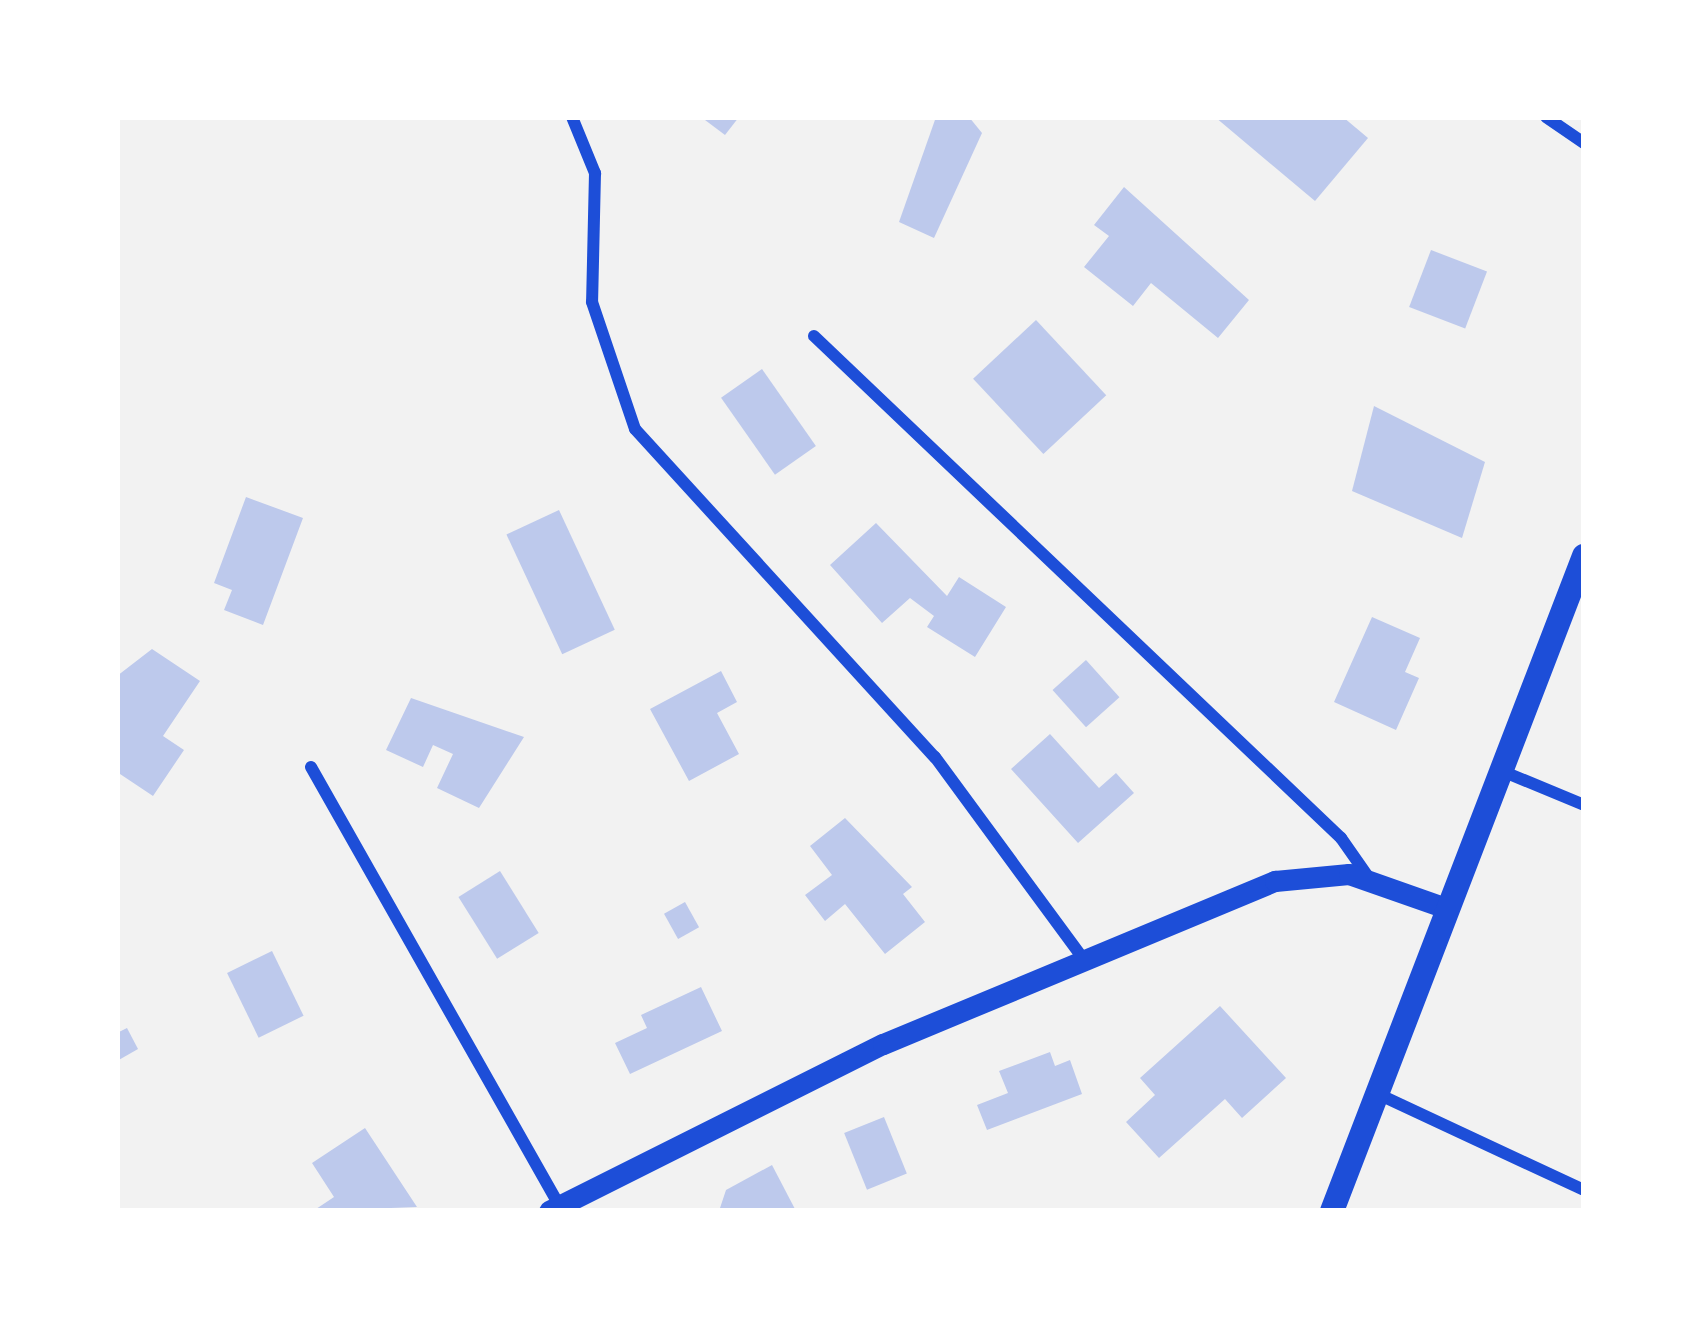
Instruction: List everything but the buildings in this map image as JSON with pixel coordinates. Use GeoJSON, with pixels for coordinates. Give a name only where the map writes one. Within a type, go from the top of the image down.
{"type":"FeatureCollection","features":[{"type":"Feature","properties":{"kind":"main road"},"geometry":{"type":"LineString","coordinates":[[1332,1211],[1584,556]]}},
{"type":"Feature","properties":{"kind":"street"},"geometry":{"type":"LineString","coordinates":[[572,117],[595,172],[592,302],[635,429],[935,757],[1081,956]]}},
{"type":"Feature","properties":{"kind":"street"},"geometry":{"type":"LineString","coordinates":[[1546,117],[1584,143]]}},
{"type":"Feature","properties":{"kind":"street"},"geometry":{"type":"LineString","coordinates":[[814,336],[1341,838],[1370,879]]}},
{"type":"Feature","properties":{"kind":"street"},"geometry":{"type":"LineString","coordinates":[[311,767],[554,1208],[1081,956],[1275,881],[1328,871],[1370,879],[1446,908]]}},
{"type":"Feature","properties":{"kind":"street"},"geometry":{"type":"LineString","coordinates":[[1502,770],[1584,805]]}},
{"type":"Feature","properties":{"kind":"street"},"geometry":{"type":"LineString","coordinates":[[1377,1093],[1584,1190]]}}]}
